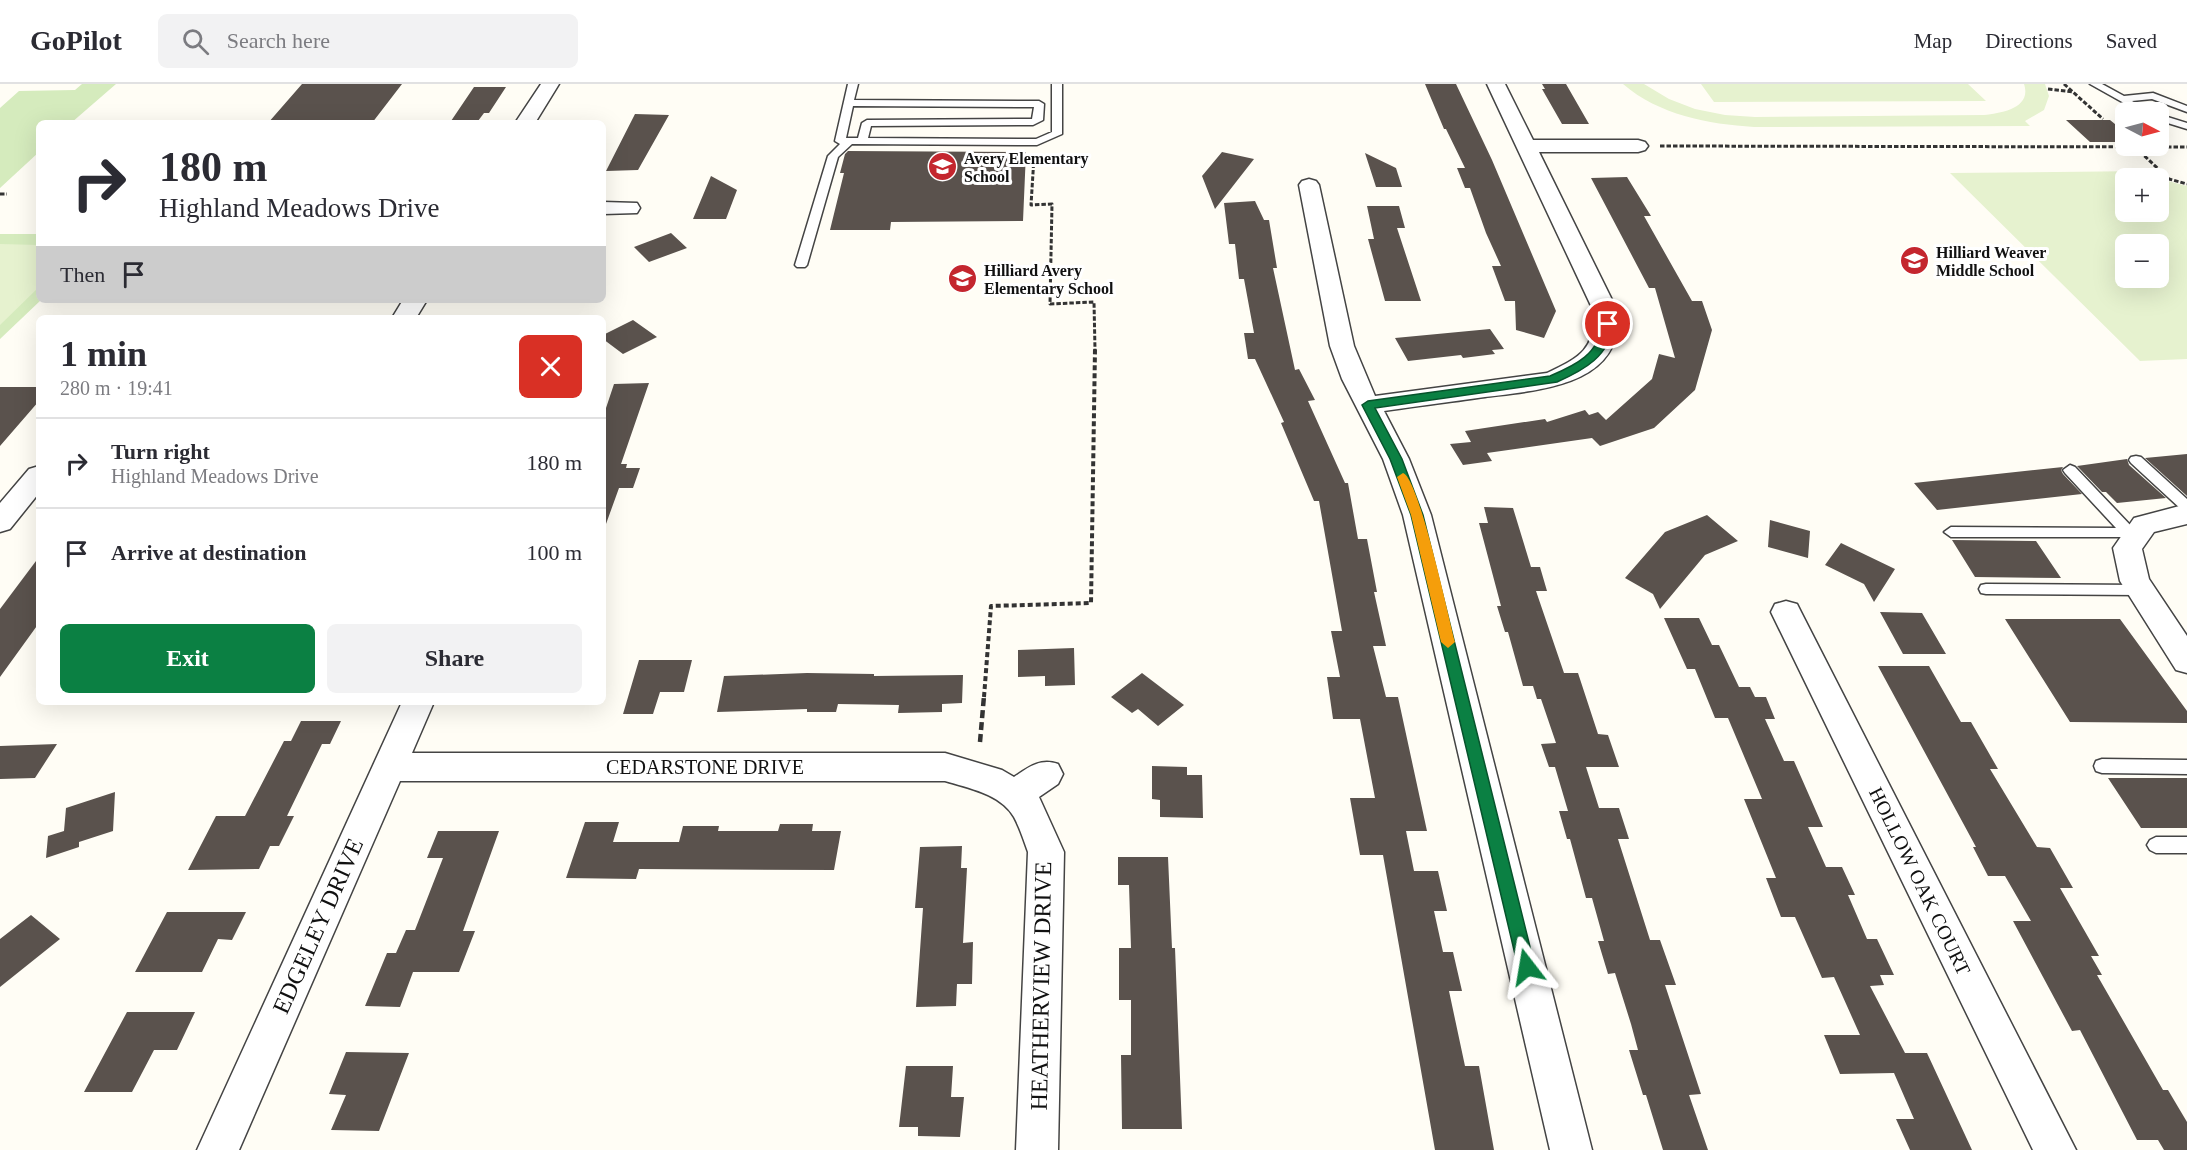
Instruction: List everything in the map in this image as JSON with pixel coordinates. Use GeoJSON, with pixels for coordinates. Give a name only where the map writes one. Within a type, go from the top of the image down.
{"type":"FeatureCollection","features":[{"type":"Feature","properties":{"kind":"street"},"geometry":{"type":"LineString","coordinates":[[527,120],[549,84]]}},
{"type":"Feature","properties":{"kind":"street"},"geometry":{"type":"LineString","coordinates":[[1368,405],[1553,380],[1580,368],[1595,354],[1606,338],[1608,324],[1605,310],[1496,84]]}},
{"type":"Feature","properties":{"kind":"street"},"geometry":{"type":"LineString","coordinates":[[1527,147],[1638,146]]}},
{"type":"Feature","properties":{"kind":"street"},"geometry":{"type":"LineString","coordinates":[[1309,185],[1342,346],[1354,379],[1396,459],[1417,515],[1571,1150]]}},
{"type":"Feature","properties":{"kind":"street"},"geometry":{"type":"LineString","coordinates":[[606,208],[629,208]]}},
{"type":"Feature","properties":{"kind":"street"},"geometry":{"type":"LineString","coordinates":[[0,522],[36,479]]}},
{"type":"Feature","properties":{"kind":"street"},"geometry":{"type":"LineString","coordinates":[[2187,514],[2144,525],[2134,533],[2127,548],[2134,581],[2187,661]]}},
{"type":"Feature","properties":{"kind":"street","name":"HOLLOW OAK COURT"},"geometry":{"type":"LineString","coordinates":[[1786,612],[2055,1150]]}},
{"type":"Feature","properties":{"kind":"street","name":"EDGELEY DRIVE"},"geometry":{"type":"LineString","coordinates":[[218,1150],[417,705]]}},
{"type":"Feature","properties":{"kind":"street","name":"CEDARSTONE DRIVE"},"geometry":{"type":"LineString","coordinates":[[389,766],[945,767],[990,780],[1015,795]]}},
{"type":"Feature","properties":{"kind":"street"},"geometry":{"type":"LineString","coordinates":[[1015,795],[1046,774]]}},
{"type":"Feature","properties":{"kind":"street","name":"HEATHERVIEW DRIVE"},"geometry":{"type":"LineString","coordinates":[[1015,795],[1026,806],[1046,852],[1037,1150]]}},
{"type":"Feature","properties":{"kind":"lane"},"geometry":{"type":"LineString","coordinates":[[853,84],[840,141],[1037,142],[1057,134],[1057,84]]}},
{"type":"Feature","properties":{"kind":"lane"},"geometry":{"type":"LineString","coordinates":[[2095,84],[2126,102]]}},
{"type":"Feature","properties":{"kind":"lane"},"geometry":{"type":"LineString","coordinates":[[2120,99],[2152,96],[2187,109]]}},
{"type":"Feature","properties":{"kind":"lane"},"geometry":{"type":"LineString","coordinates":[[849,103],[1039,104],[1038,120],[1033,122],[867,123],[862,141]]}},
{"type":"Feature","properties":{"kind":"lane"},"geometry":{"type":"LineString","coordinates":[[2169,120],[2187,126]]}},
{"type":"Feature","properties":{"kind":"lane"},"geometry":{"type":"LineString","coordinates":[[801,265],[833,156],[849,141]]}},
{"type":"Feature","properties":{"kind":"lane"},"geometry":{"type":"LineString","coordinates":[[2136,460],[2187,507]]}},
{"type":"Feature","properties":{"kind":"lane"},"geometry":{"type":"LineString","coordinates":[[2070,470],[2134,533]]}},
{"type":"Feature","properties":{"kind":"lane"},"geometry":{"type":"LineString","coordinates":[[1952,532],[2134,533]]}},
{"type":"Feature","properties":{"kind":"lane"},"geometry":{"type":"LineString","coordinates":[[1986,589],[2141,590]]}},
{"type":"Feature","properties":{"kind":"lane"},"geometry":{"type":"LineString","coordinates":[[2102,766],[2187,767]]}},
{"type":"Feature","properties":{"kind":"lane"},"geometry":{"type":"LineString","coordinates":[[2156,845],[2187,844]]}},
{"type":"Feature","properties":{"kind":"path"},"geometry":{"type":"LineString","coordinates":[[2064,84],[2103,119]]}},
{"type":"Feature","properties":{"kind":"path"},"geometry":{"type":"LineString","coordinates":[[2048,89],[2073,92]]}},
{"type":"Feature","properties":{"kind":"path"},"geometry":{"type":"LineString","coordinates":[[1638,146],[2115,146]]}},
{"type":"Feature","properties":{"kind":"path"},"geometry":{"type":"LineString","coordinates":[[2169,147],[2187,147]]}},
{"type":"Feature","properties":{"kind":"path"},"geometry":{"type":"LineString","coordinates":[[980,741],[991,606],[1091,603],[1094,302],[1050,304],[1052,204],[1031,205],[1035,148]]}},
{"type":"Feature","properties":{"kind":"path"},"geometry":{"type":"LineString","coordinates":[[2145,156],[2157,168]]}},
{"type":"Feature","properties":{"kind":"path"},"geometry":{"type":"LineString","coordinates":[[2169,179],[2187,184]]}},
{"type":"Feature","properties":{"kind":"path"},"geometry":{"type":"LineString","coordinates":[[0,194],[7,194]]}},
{"type":"Feature","properties":{"kind":"green space"},"geometry":{"type":"Polygon","coordinates":[[[82,84],[116,84],[74,120],[36,120],[36,155],[0,188],[0,108],[19,91],[75,90],[82,84]]]}},
{"type":"Feature","properties":{"kind":"green space"},"geometry":{"type":"Polygon","coordinates":[[[1623,84],[1644,84],[1669,99],[1695,109],[1725,115],[1755,117],[1984,115],[2007,111],[2020,104],[2024,99],[2024,84],[2045,84],[2049,96],[2044,110],[2025,121],[2030,126],[1754,127],[1685,116],[1652,103],[1623,84]]]}},
{"type":"Feature","properties":{"kind":"green space"},"geometry":{"type":"Polygon","coordinates":[[[1701,84],[1968,84],[1986,101],[1714,102],[1701,84]]]}},
{"type":"Feature","properties":{"kind":"green space"},"geometry":{"type":"Polygon","coordinates":[[[2115,171],[2115,222],[2169,222],[2169,181],[2187,186],[2187,359],[2140,361],[1950,173],[2115,171]]]}},
{"type":"Feature","properties":{"kind":"green space"},"geometry":{"type":"Polygon","coordinates":[[[0,234],[36,234],[36,303],[38,303],[0,339],[0,234]]]}},
{"type":"Feature","properties":{"kind":"green space"},"geometry":{"type":"Polygon","coordinates":[[[0,244],[36,245],[36,290],[0,325],[0,244]]]}},
{"type":"Feature","properties":{"kind":"building"},"geometry":{"type":"Polygon","coordinates":[[[302,84],[402,84],[374,120],[271,120],[302,84]]]}},
{"type":"Feature","properties":{"kind":"building"},"geometry":{"type":"Polygon","coordinates":[[[1425,84],[1456,84],[1492,160],[1556,311],[1544,338],[1516,330],[1515,301],[1505,301],[1492,266],[1501,266],[1470,188],[1465,188],[1457,168],[1465,168],[1444,129],[1425,84]]]}},
{"type":"Feature","properties":{"kind":"building"},"geometry":{"type":"Polygon","coordinates":[[[1542,84],[1566,84],[1589,124],[1562,124],[1542,89],[1545,89],[1542,84]]]}},
{"type":"Feature","properties":{"kind":"building"},"geometry":{"type":"Polygon","coordinates":[[[474,87],[506,87],[489,113],[484,113],[479,120],[452,120],[474,87]]]}},
{"type":"Feature","properties":{"kind":"building"},"geometry":{"type":"Polygon","coordinates":[[[635,114],[669,115],[638,170],[606,171],[635,114]]]}},
{"type":"Feature","properties":{"kind":"building"},"geometry":{"type":"Polygon","coordinates":[[[2066,120],[2110,120],[2115,124],[2115,142],[2090,142],[2066,120]]]}},
{"type":"Feature","properties":{"kind":"building"},"geometry":{"type":"Polygon","coordinates":[[[848,151],[1026,152],[1023,221],[891,222],[890,230],[830,230],[844,173],[840,173],[848,151]]]}},
{"type":"Feature","properties":{"kind":"building"},"geometry":{"type":"Polygon","coordinates":[[[1222,152],[1254,159],[1215,209],[1202,176],[1222,152]]]}},
{"type":"Feature","properties":{"kind":"building"},"geometry":{"type":"Polygon","coordinates":[[[1365,153],[1396,168],[1402,187],[1376,187],[1365,153]]]}},
{"type":"Feature","properties":{"kind":"building"},"geometry":{"type":"Polygon","coordinates":[[[711,176],[737,190],[726,219],[693,219],[711,176]]]}},
{"type":"Feature","properties":{"kind":"building"},"geometry":{"type":"Polygon","coordinates":[[[1627,177],[1651,216],[1644,216],[1692,301],[1702,301],[1712,330],[1695,390],[1654,428],[1600,446],[1592,438],[1487,453],[1492,461],[1463,465],[1450,444],[1471,442],[1465,431],[1545,419],[1547,422],[1585,410],[1589,415],[1598,412],[1606,420],[1652,379],[1659,354],[1675,358],[1655,288],[1649,288],[1591,178],[1627,177]]]}},
{"type":"Feature","properties":{"kind":"building"},"geometry":{"type":"Polygon","coordinates":[[[1255,201],[1264,220],[1269,220],[1277,268],[1273,268],[1295,370],[1299,369],[1315,400],[1308,401],[1345,483],[1348,483],[1358,539],[1367,539],[1377,592],[1374,592],[1386,646],[1373,646],[1386,697],[1398,697],[1427,831],[1406,831],[1414,871],[1438,871],[1447,911],[1434,911],[1443,952],[1453,952],[1462,991],[1449,991],[1465,1066],[1479,1066],[1494,1150],[1435,1150],[1383,855],[1360,855],[1350,798],[1375,798],[1360,719],[1333,719],[1327,677],[1340,677],[1331,631],[1342,631],[1319,501],[1314,501],[1281,423],[1284,422],[1255,359],[1248,359],[1244,333],[1254,333],[1244,279],[1239,279],[1235,244],[1229,244],[1224,203],[1255,201]]]}},
{"type":"Feature","properties":{"kind":"building"},"geometry":{"type":"Polygon","coordinates":[[[1367,206],[1399,206],[1405,228],[1397,228],[1421,301],[1385,301],[1368,239],[1374,239],[1367,206]]]}},
{"type":"Feature","properties":{"kind":"building"},"geometry":{"type":"Polygon","coordinates":[[[671,233],[687,248],[649,262],[634,247],[671,233]]]}},
{"type":"Feature","properties":{"kind":"building"},"geometry":{"type":"Polygon","coordinates":[[[633,320],[657,337],[623,354],[606,341],[606,334],[633,320]]]}},
{"type":"Feature","properties":{"kind":"building"},"geometry":{"type":"Polygon","coordinates":[[[1490,329],[1504,349],[1492,350],[1495,354],[1463,358],[1461,355],[1408,361],[1395,338],[1490,329]]]}},
{"type":"Feature","properties":{"kind":"building"},"geometry":{"type":"Polygon","coordinates":[[[649,383],[621,464],[627,464],[626,468],[640,468],[633,488],[619,488],[606,524],[606,408],[614,384],[649,383]]]}},
{"type":"Feature","properties":{"kind":"building"},"geometry":{"type":"Polygon","coordinates":[[[0,387],[36,387],[36,404],[0,446],[0,387]]]}},
{"type":"Feature","properties":{"kind":"building"},"geometry":{"type":"Polygon","coordinates":[[[2187,454],[2187,496],[2145,458],[2187,454]]]}},
{"type":"Feature","properties":{"kind":"building"},"geometry":{"type":"Polygon","coordinates":[[[2127,459],[2129,465],[2166,498],[2117,503],[2106,492],[2102,492],[2077,466],[2127,459]]]}},
{"type":"Feature","properties":{"kind":"building"},"geometry":{"type":"Polygon","coordinates":[[[2063,467],[2061,470],[2063,474],[2082,494],[1937,510],[1914,483],[2063,467]]]}},
{"type":"Feature","properties":{"kind":"building"},"geometry":{"type":"Polygon","coordinates":[[[1484,507],[1513,508],[1531,567],[1540,567],[1547,591],[1536,591],[1564,673],[1578,673],[1598,734],[1608,735],[1619,767],[1586,767],[1599,808],[1619,808],[1629,839],[1618,839],[1650,940],[1660,940],[1676,985],[1665,985],[1701,1094],[1689,1095],[1708,1150],[1663,1150],[1646,1095],[1643,1095],[1629,1050],[1638,1050],[1631,1024],[1615,973],[1608,974],[1598,941],[1604,941],[1592,898],[1586,898],[1570,839],[1567,839],[1559,811],[1568,811],[1555,767],[1549,767],[1541,744],[1556,743],[1541,699],[1537,699],[1533,686],[1523,686],[1508,632],[1505,632],[1497,606],[1501,606],[1479,523],[1488,523],[1484,507]]]}},
{"type":"Feature","properties":{"kind":"building"},"geometry":{"type":"Polygon","coordinates":[[[1707,515],[1738,541],[1705,555],[1660,609],[1653,594],[1625,578],[1665,532],[1707,515]]]}},
{"type":"Feature","properties":{"kind":"building"},"geometry":{"type":"Polygon","coordinates":[[[1770,520],[1810,531],[1808,558],[1768,547],[1770,520]]]}},
{"type":"Feature","properties":{"kind":"building"},"geometry":{"type":"Polygon","coordinates":[[[1952,540],[2036,541],[2061,578],[1975,577],[1952,540]]]}},
{"type":"Feature","properties":{"kind":"building"},"geometry":{"type":"Polygon","coordinates":[[[1841,543],[1895,569],[1874,602],[1864,584],[1825,565],[1841,543]]]}},
{"type":"Feature","properties":{"kind":"building"},"geometry":{"type":"Polygon","coordinates":[[[36,561],[36,627],[0,677],[0,609],[36,561]]]}},
{"type":"Feature","properties":{"kind":"building"},"geometry":{"type":"Polygon","coordinates":[[[1880,612],[1922,613],[1946,654],[1903,654],[1880,612]]]}},
{"type":"Feature","properties":{"kind":"building"},"geometry":{"type":"Polygon","coordinates":[[[1664,618],[1699,618],[1712,645],[1719,645],[1739,687],[1750,687],[1755,697],[1766,697],[1775,719],[1765,719],[1784,761],[1794,761],[1823,827],[1808,827],[1826,867],[1842,867],[1855,895],[1848,895],[1867,939],[1877,939],[1894,975],[1880,975],[1884,985],[1870,986],[1905,1053],[1927,1053],[1972,1150],[1910,1150],[1896,1119],[1914,1119],[1894,1073],[1840,1074],[1824,1035],[1860,1035],[1834,977],[1822,978],[1795,917],[1781,917],[1766,878],[1776,878],[1744,799],[1762,799],[1728,718],[1715,718],[1695,669],[1687,669],[1664,618]]]}},
{"type":"Feature","properties":{"kind":"building"},"geometry":{"type":"Polygon","coordinates":[[[2005,619],[2120,619],[2187,711],[2187,723],[2070,722],[2005,619]]]}},
{"type":"Feature","properties":{"kind":"building"},"geometry":{"type":"Polygon","coordinates":[[[1074,648],[1075,685],[1045,686],[1045,676],[1018,677],[1018,650],[1074,648]]]}},
{"type":"Feature","properties":{"kind":"building"},"geometry":{"type":"Polygon","coordinates":[[[639,660],[692,660],[684,692],[660,692],[653,714],[623,714],[639,660]]]}},
{"type":"Feature","properties":{"kind":"building"},"geometry":{"type":"Polygon","coordinates":[[[1878,666],[1929,666],[1961,722],[1971,722],[1998,769],[1990,769],[2037,847],[2050,848],[2073,888],[2060,888],[2099,956],[2091,956],[2102,975],[2097,975],[2163,1090],[2168,1090],[2187,1122],[2187,1150],[2164,1150],[2158,1140],[2137,1140],[2080,1030],[2072,1031],[2013,921],[2031,921],[2005,876],[1988,876],[1973,847],[1976,847],[1878,666]]]}},
{"type":"Feature","properties":{"kind":"building"},"geometry":{"type":"Polygon","coordinates":[[[807,673],[874,674],[874,676],[963,675],[962,703],[942,704],[942,712],[898,713],[899,705],[838,704],[836,712],[807,712],[807,709],[717,712],[724,676],[807,673]]]}},
{"type":"Feature","properties":{"kind":"building"},"geometry":{"type":"Polygon","coordinates":[[[1142,673],[1184,705],[1158,726],[1138,709],[1132,713],[1111,697],[1142,673]]]}},
{"type":"Feature","properties":{"kind":"building"},"geometry":{"type":"Polygon","coordinates":[[[301,721],[341,721],[330,744],[322,744],[287,816],[294,816],[279,846],[270,846],[259,869],[188,870],[216,816],[245,816],[284,741],[291,741],[301,721]]]}},
{"type":"Feature","properties":{"kind":"building"},"geometry":{"type":"Polygon","coordinates":[[[57,744],[35,778],[0,779],[0,746],[57,744]]]}},
{"type":"Feature","properties":{"kind":"building"},"geometry":{"type":"Polygon","coordinates":[[[1152,766],[1187,767],[1187,775],[1202,775],[1203,818],[1160,817],[1160,800],[1152,799],[1152,766]]]}},
{"type":"Feature","properties":{"kind":"building"},"geometry":{"type":"Polygon","coordinates":[[[2108,778],[2187,778],[2187,828],[2141,828],[2108,778]]]}},
{"type":"Feature","properties":{"kind":"building"},"geometry":{"type":"Polygon","coordinates":[[[115,792],[113,831],[79,842],[79,847],[46,858],[48,836],[64,831],[66,808],[115,792]]]}},
{"type":"Feature","properties":{"kind":"building"},"geometry":{"type":"Polygon","coordinates":[[[585,822],[619,822],[613,842],[679,842],[683,826],[719,826],[718,831],[778,831],[780,824],[813,824],[812,831],[841,831],[834,870],[639,869],[636,879],[566,878],[585,822]]]}},
{"type":"Feature","properties":{"kind":"building"},"geometry":{"type":"Polygon","coordinates":[[[438,831],[499,831],[463,931],[475,931],[459,972],[413,972],[400,1007],[365,1006],[387,953],[396,953],[406,930],[415,930],[443,858],[427,858],[438,831]]]}},
{"type":"Feature","properties":{"kind":"building"},"geometry":{"type":"Polygon","coordinates":[[[962,846],[961,868],[967,868],[963,943],[973,942],[972,984],[957,984],[956,1006],[916,1007],[923,908],[915,908],[920,847],[962,846]]]}},
{"type":"Feature","properties":{"kind":"building"},"geometry":{"type":"Polygon","coordinates":[[[1118,857],[1168,857],[1172,948],[1175,948],[1182,1129],[1122,1129],[1121,1055],[1131,1055],[1131,1000],[1119,1000],[1119,948],[1131,948],[1129,885],[1118,885],[1118,857]]]}},
{"type":"Feature","properties":{"kind":"building"},"geometry":{"type":"Polygon","coordinates":[[[167,912],[246,912],[232,940],[218,939],[202,972],[135,972],[167,912]]]}},
{"type":"Feature","properties":{"kind":"building"},"geometry":{"type":"Polygon","coordinates":[[[31,915],[60,939],[0,987],[0,939],[31,915]]]}},
{"type":"Feature","properties":{"kind":"building"},"geometry":{"type":"Polygon","coordinates":[[[127,1012],[195,1012],[177,1050],[154,1050],[132,1092],[84,1092],[127,1012]]]}},
{"type":"Feature","properties":{"kind":"building"},"geometry":{"type":"Polygon","coordinates":[[[346,1052],[409,1053],[379,1131],[331,1130],[346,1095],[329,1094],[346,1052]]]}},
{"type":"Feature","properties":{"kind":"building"},"geometry":{"type":"Polygon","coordinates":[[[906,1066],[953,1066],[951,1097],[964,1097],[960,1137],[918,1136],[918,1127],[899,1127],[906,1066]]]}},
{"type":"Feature","properties":{"kind":"slow traffic"},"geometry":{"type":"LineString","coordinates":[[1403,477],[1417,515],[1448,642]]}},
{"type":"Feature","properties":{"kind":"place","name":"Avery Elementary School"},"geometry":{"type":"Point","coordinates":[943,167]}},
{"type":"Feature","properties":{"kind":"place","name":"Hilliard Weaver Middle School"},"geometry":{"type":"Point","coordinates":[1915,261]}},
{"type":"Feature","properties":{"kind":"place","name":"Hilliard Avery Elementary School"},"geometry":{"type":"Point","coordinates":[963,279]}},
{"type":"Feature","properties":{"kind":"route"},"geometry":{"type":"LineString","coordinates":[[1527,967],[1417,515],[1396,459],[1368,405],[1553,380],[1580,368],[1595,354],[1606,338],[1608,324]]}}]}
